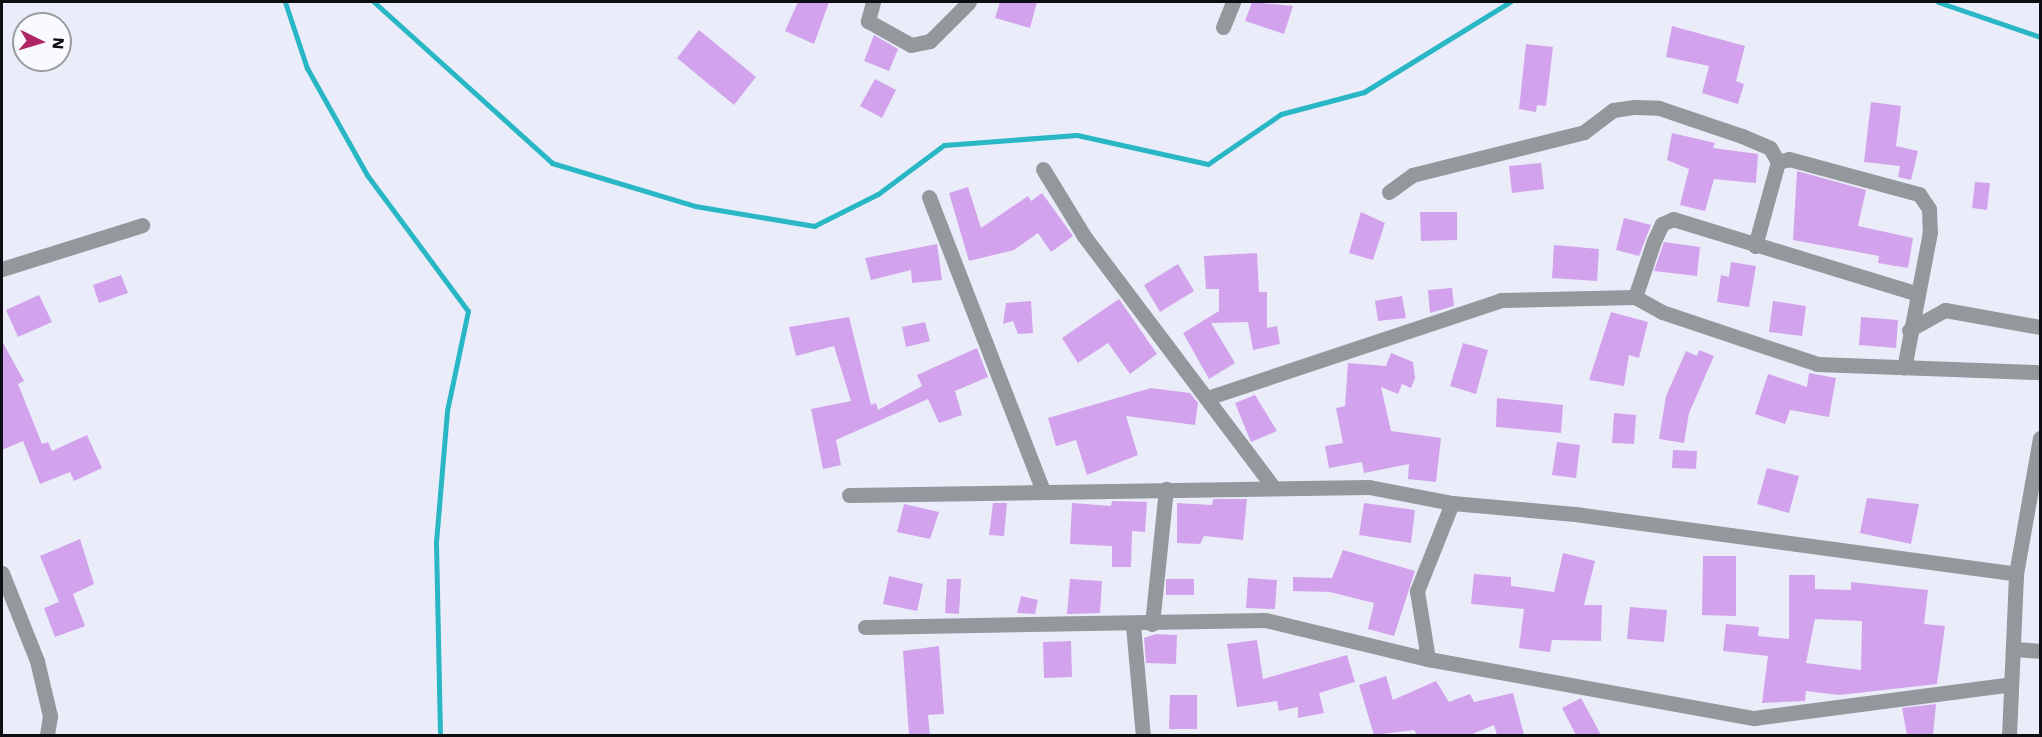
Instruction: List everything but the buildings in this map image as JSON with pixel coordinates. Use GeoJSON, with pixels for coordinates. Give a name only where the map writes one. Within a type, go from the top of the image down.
{"type":"FeatureCollection","features":[{"type":"Feature","properties":{"kind":"street"},"geometry":{"type":"LineString","coordinates":[[873,2],[868,21],[911,45],[930,41],[969,2]]}},
{"type":"Feature","properties":{"kind":"street"},"geometry":{"type":"LineString","coordinates":[[1223,27],[1233,2]]}},
{"type":"Feature","properties":{"kind":"street"},"geometry":{"type":"LineString","coordinates":[[1389,192],[1412,175],[1584,132],[1613,110],[1635,107],[1659,108],[1770,148],[1778,162],[1755,246]]}},
{"type":"Feature","properties":{"kind":"street"},"geometry":{"type":"LineString","coordinates":[[1778,162],[1789,159],[1919,194],[1929,209],[1930,232],[1915,293],[1904,368]]}},
{"type":"Feature","properties":{"kind":"street"},"geometry":{"type":"LineString","coordinates":[[1043,169],[1084,236],[1210,397],[1273,487]]}},
{"type":"Feature","properties":{"kind":"street"},"geometry":{"type":"LineString","coordinates":[[929,197],[1042,489]]}},
{"type":"Feature","properties":{"kind":"street"},"geometry":{"type":"LineString","coordinates":[[1635,297],[1658,232],[1673,219],[1755,246],[1823,261],[1915,293]]}},
{"type":"Feature","properties":{"kind":"street"},"geometry":{"type":"LineString","coordinates":[[2,269],[142,225]]}},
{"type":"Feature","properties":{"kind":"street"},"geometry":{"type":"LineString","coordinates":[[1210,397],[1501,300],[1635,297],[1662,312],[1817,364],[2040,372]]}},
{"type":"Feature","properties":{"kind":"street"},"geometry":{"type":"LineString","coordinates":[[1909,330],[1945,310],[2040,327]]}},
{"type":"Feature","properties":{"kind":"street"},"geometry":{"type":"LineString","coordinates":[[2009,735],[2016,574],[2040,438]]}},
{"type":"Feature","properties":{"kind":"street"},"geometry":{"type":"LineString","coordinates":[[849,495],[1042,489],[1369,487],[1452,503],[1575,514],[2016,574]]}},
{"type":"Feature","properties":{"kind":"street"},"geometry":{"type":"LineString","coordinates":[[1152,624],[1166,489]]}},
{"type":"Feature","properties":{"kind":"street"},"geometry":{"type":"LineString","coordinates":[[1428,659],[1417,591],[1452,503]]}},
{"type":"Feature","properties":{"kind":"street"},"geometry":{"type":"LineString","coordinates":[[2,573],[37,661],[50,716],[47,735]]}},
{"type":"Feature","properties":{"kind":"street"},"geometry":{"type":"LineString","coordinates":[[865,627],[1132,625],[1264,621],[1428,659],[1754,718],[2011,684]]}},
{"type":"Feature","properties":{"kind":"street"},"geometry":{"type":"LineString","coordinates":[[1132,625],[1143,735]]}},
{"type":"Feature","properties":{"kind":"street"},"geometry":{"type":"LineString","coordinates":[[2014,649],[2040,651]]}},
{"type":"Feature","properties":{"kind":"waterway"},"geometry":{"type":"LineString","coordinates":[[285,2],[307,68],[367,175],[468,311],[447,411],[436,543],[440,736]]}},
{"type":"Feature","properties":{"kind":"waterway"},"geometry":{"type":"LineString","coordinates":[[374,2],[552,163],[695,206],[814,226],[878,194],[944,145],[1077,135],[1208,164],[1281,114],[1364,92],[1510,2]]}},
{"type":"Feature","properties":{"kind":"waterway"},"geometry":{"type":"LineString","coordinates":[[1938,2],[2040,37]]}}]}
